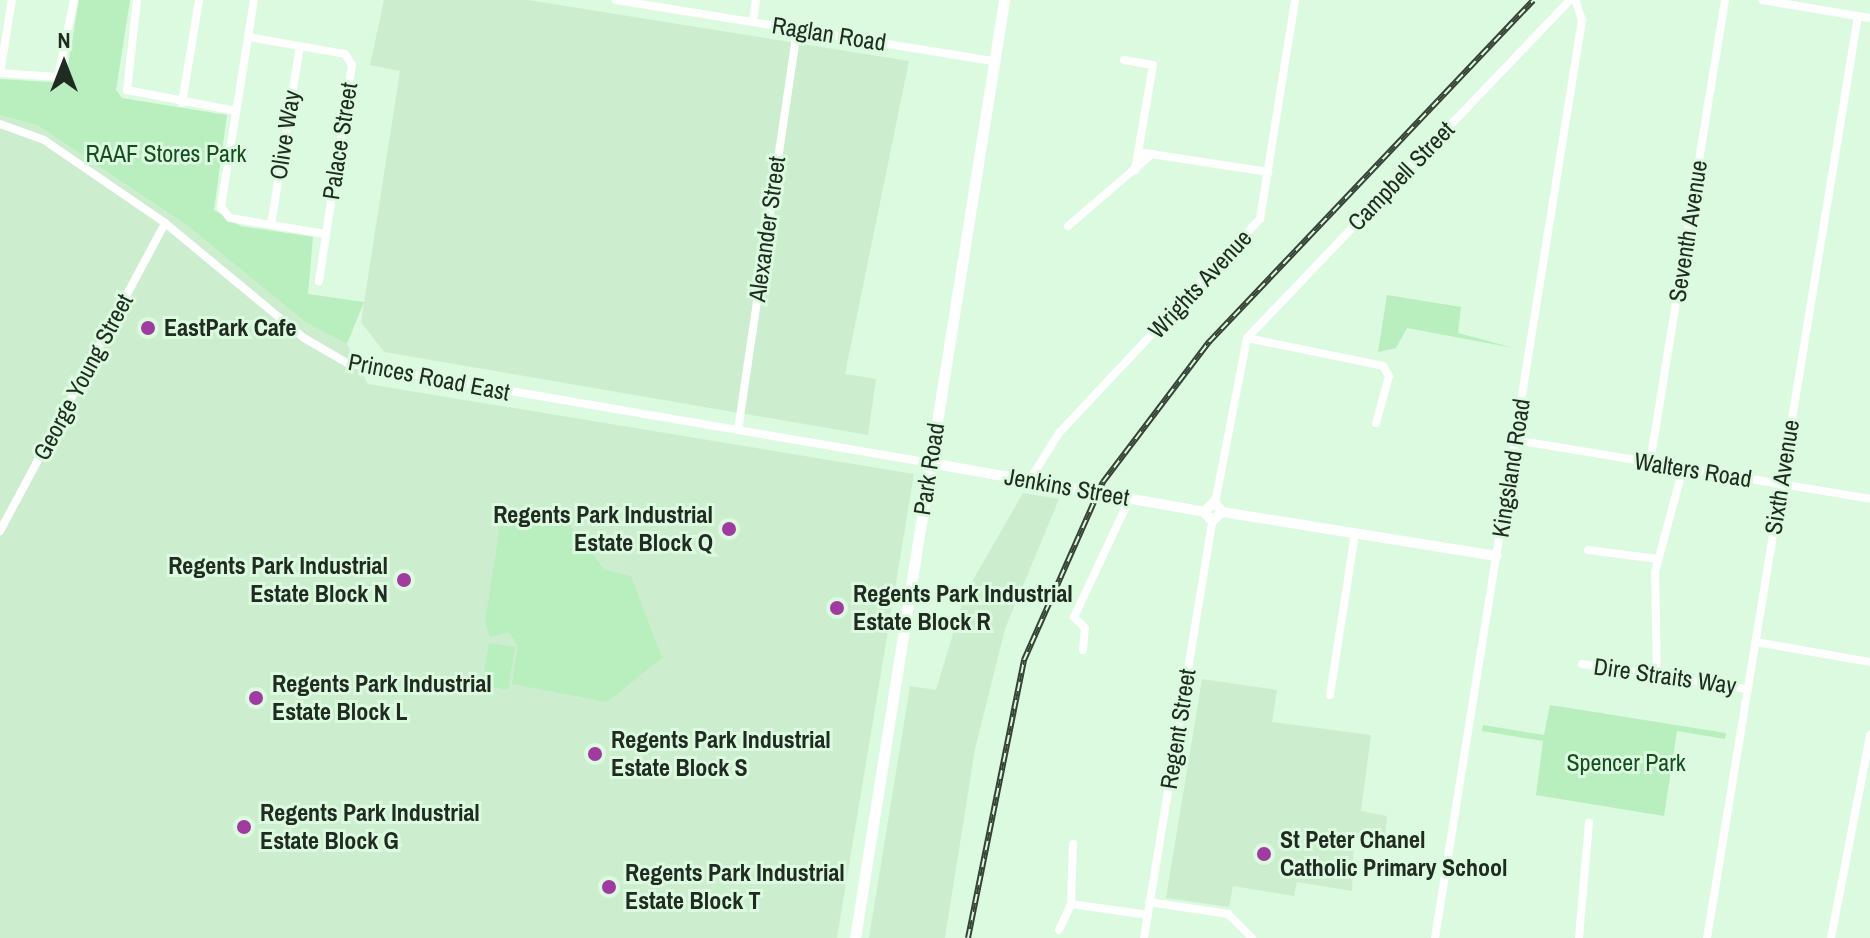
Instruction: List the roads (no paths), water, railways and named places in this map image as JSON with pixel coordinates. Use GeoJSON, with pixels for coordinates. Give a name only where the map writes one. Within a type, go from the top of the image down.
{"type":"FeatureCollection","features":[{"type":"Feature","properties":{"kind":"main road","name":"Park Road"},"geometry":{"type":"LineString","coordinates":[[855,938],[1004,0]]}},
{"type":"Feature","properties":{"kind":"street"},"geometry":{"type":"LineString","coordinates":[[12,0],[0,73],[58,77],[74,0]]}},
{"type":"Feature","properties":{"kind":"street"},"geometry":{"type":"LineString","coordinates":[[137,0],[124,85],[133,95],[236,111]]}},
{"type":"Feature","properties":{"kind":"street"},"geometry":{"type":"LineString","coordinates":[[182,103],[199,0]]}},
{"type":"Feature","properties":{"kind":"street"},"geometry":{"type":"LineString","coordinates":[[254,0],[221,207],[230,218],[326,234]]}},
{"type":"Feature","properties":{"kind":"street","name":"Raglan Road"},"geometry":{"type":"LineString","coordinates":[[616,0],[994,61]]}},
{"type":"Feature","properties":{"kind":"street"},"geometry":{"type":"LineString","coordinates":[[753,21],[756,0]]}},
{"type":"Feature","properties":{"kind":"street","name":"Wrights Avenue"},"geometry":{"type":"LineString","coordinates":[[1029,481],[1059,433],[1256,224],[1268,172],[1295,0]]}},
{"type":"Feature","properties":{"kind":"street","name":"Campbell Street"},"geometry":{"type":"LineString","coordinates":[[1219,507],[1238,357],[1247,338],[1572,0]]}},
{"type":"Feature","properties":{"kind":"street","name":"Kingsland Road"},"geometry":{"type":"LineString","coordinates":[[1435,938],[1582,20],[1572,0]]}},
{"type":"Feature","properties":{"kind":"street","name":"Seventh Avenue"},"geometry":{"type":"LineString","coordinates":[[1650,463],[1725,0]]}},
{"type":"Feature","properties":{"kind":"street"},"geometry":{"type":"LineString","coordinates":[[1762,0],[1870,18]]}},
{"type":"Feature","properties":{"kind":"street","name":"Sixth Avenue"},"geometry":{"type":"LineString","coordinates":[[1707,938],[1858,16]]}},
{"type":"Feature","properties":{"kind":"street","name":"Alexander Street"},"geometry":{"type":"LineString","coordinates":[[738,430],[797,29]]}},
{"type":"Feature","properties":{"kind":"street","name":"Palace Street"},"geometry":{"type":"LineString","coordinates":[[248,37],[345,54],[352,65],[319,281]]}},
{"type":"Feature","properties":{"kind":"street","name":"Olive Way"},"geometry":{"type":"LineString","coordinates":[[271,225],[300,46]]}},
{"type":"Feature","properties":{"kind":"street"},"geometry":{"type":"LineString","coordinates":[[1124,60],[1153,65],[1135,170]]}},
{"type":"Feature","properties":{"kind":"street","name":"Princes Road East"},"geometry":{"type":"LineString","coordinates":[[0,124],[44,140],[165,223],[304,338],[347,363],[930,463]]}},
{"type":"Feature","properties":{"kind":"street"},"geometry":{"type":"LineString","coordinates":[[1138,152],[1268,172]]}},
{"type":"Feature","properties":{"kind":"street"},"geometry":{"type":"LineString","coordinates":[[1068,226],[1152,154]]}},
{"type":"Feature","properties":{"kind":"street","name":"George Young Street"},"geometry":{"type":"LineString","coordinates":[[0,531],[165,223]]}},
{"type":"Feature","properties":{"kind":"street"},"geometry":{"type":"LineString","coordinates":[[1247,338],[1383,366],[1389,376],[1376,423]]}},
{"type":"Feature","properties":{"kind":"street","name":"Walters Road"},"geometry":{"type":"LineString","coordinates":[[1515,440],[1870,499]]}},
{"type":"Feature","properties":{"kind":"street","name":"Jenkins Street"},"geometry":{"type":"LineString","coordinates":[[930,463],[1204,512]]}},
{"type":"Feature","properties":{"kind":"street"},"geometry":{"type":"LineString","coordinates":[[1657,675],[1657,559],[1683,468]]}},
{"type":"Feature","properties":{"kind":"street"},"geometry":{"type":"LineString","coordinates":[[1083,650],[1085,628],[1074,617],[1130,498]]}},
{"type":"Feature","properties":{"kind":"street"},"geometry":{"type":"LineString","coordinates":[[1219,507],[1212,521],[1204,512],[1219,507],[1355,534],[1496,556]]}},
{"type":"Feature","properties":{"kind":"street","name":"Regent Street"},"geometry":{"type":"LineString","coordinates":[[1144,938],[1212,521]]}},
{"type":"Feature","properties":{"kind":"street"},"geometry":{"type":"LineString","coordinates":[[1330,695],[1355,534]]}},
{"type":"Feature","properties":{"kind":"street"},"geometry":{"type":"LineString","coordinates":[[1588,550],[1657,559]]}},
{"type":"Feature","properties":{"kind":"street"},"geometry":{"type":"LineString","coordinates":[[1756,642],[1870,662]]}},
{"type":"Feature","properties":{"kind":"street","name":"Dire Straits Way"},"geometry":{"type":"LineString","coordinates":[[1582,664],[1748,689]]}},
{"type":"Feature","properties":{"kind":"street"},"geometry":{"type":"LineString","coordinates":[[1831,938],[1870,735]]}},
{"type":"Feature","properties":{"kind":"street"},"geometry":{"type":"LineString","coordinates":[[1579,938],[1589,822]]}},
{"type":"Feature","properties":{"kind":"street"},"geometry":{"type":"LineString","coordinates":[[1059,930],[1071,904],[1073,844]]}},
{"type":"Feature","properties":{"kind":"street"},"geometry":{"type":"LineString","coordinates":[[1149,902],[1228,914],[1252,938]]}},
{"type":"Feature","properties":{"kind":"street"},"geometry":{"type":"LineString","coordinates":[[1071,904],[1148,915]]}},
{"type":"Feature","properties":{"kind":"railway"},"geometry":{"type":"LineString","coordinates":[[968,938],[1024,660],[1103,482],[1209,342],[1533,0]]}},
{"type":"Feature","properties":{"kind":"place","name":"EastPark Cafe"},"geometry":{"type":"Point","coordinates":[148,328]}},
{"type":"Feature","properties":{"kind":"place","name":"Regents Park Industrial Estate Block Q"},"geometry":{"type":"Point","coordinates":[729,529]}},
{"type":"Feature","properties":{"kind":"place","name":"Regents Park Industrial Estate Block N"},"geometry":{"type":"Point","coordinates":[404,580]}},
{"type":"Feature","properties":{"kind":"place","name":"Regents Park Industrial Estate Block R"},"geometry":{"type":"Point","coordinates":[837,608]}},
{"type":"Feature","properties":{"kind":"place","name":"Regents Park Industrial Estate Block L"},"geometry":{"type":"Point","coordinates":[256,698]}},
{"type":"Feature","properties":{"kind":"place","name":"Regents Park Industrial Estate Block S"},"geometry":{"type":"Point","coordinates":[595,754]}},
{"type":"Feature","properties":{"kind":"place","name":"Regents Park Industrial Estate Block G"},"geometry":{"type":"Point","coordinates":[244,827]}},
{"type":"Feature","properties":{"kind":"place","name":"St Peter Chanel Catholic Primary School"},"geometry":{"type":"Point","coordinates":[1264,854]}},
{"type":"Feature","properties":{"kind":"place","name":"Regents Park Industrial Estate Block T"},"geometry":{"type":"Point","coordinates":[609,887]}},
{"type":"Feature","properties":{"kind":"park label","name":"RAAF Stores Park"},"geometry":{"type":"Point","coordinates":[166,154]}},
{"type":"Feature","properties":{"kind":"park label","name":"Spencer Park"},"geometry":{"type":"Point","coordinates":[1626,763]}}]}
